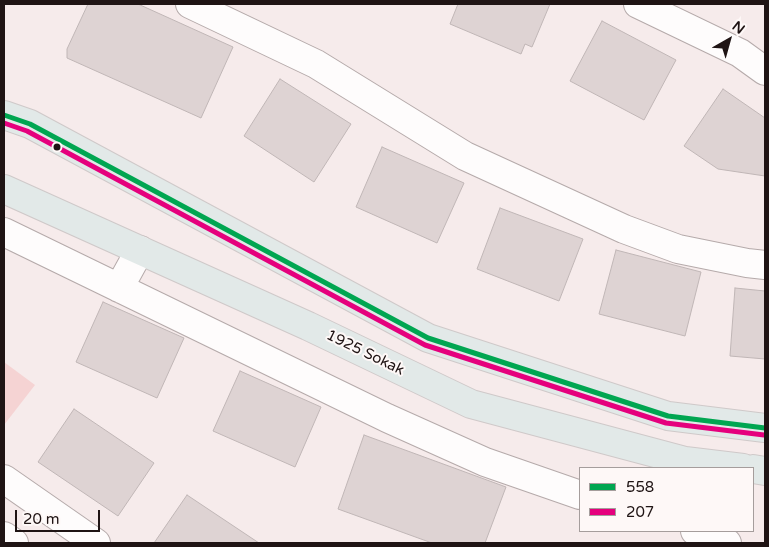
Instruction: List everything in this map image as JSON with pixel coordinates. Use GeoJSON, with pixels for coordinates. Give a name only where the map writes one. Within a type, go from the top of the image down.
{"type":"FeatureCollection","features":[{"type":"Feature","properties":{"kind":"main road"},"geometry":{"type":"LineString","coordinates":[[4,115],[30,124],[428,338],[668,416],[765,428]]}},
{"type":"Feature","properties":{"kind":"main road","name":"1925 Sokak"},"geometry":{"type":"LineString","coordinates":[[4,189],[308,326],[471,404],[685,461],[735,467]]}},
{"type":"Feature","properties":{"kind":"street"},"geometry":{"type":"LineString","coordinates":[[190,4],[316,64],[465,156],[624,229],[678,249],[765,265]]}},
{"type":"Feature","properties":{"kind":"street"},"geometry":{"type":"LineString","coordinates":[[638,4],[740,53],[765,71]]}},
{"type":"Feature","properties":{"kind":"street"},"geometry":{"type":"LineString","coordinates":[[4,232],[387,418],[485,462],[579,495]]}},
{"type":"Feature","properties":{"kind":"street"},"geometry":{"type":"LineString","coordinates":[[119,288],[140,250]]}},
{"type":"Feature","properties":{"kind":"street"},"geometry":{"type":"LineString","coordinates":[[4,479],[96,543]]}},
{"type":"Feature","properties":{"kind":"street"},"geometry":{"type":"LineString","coordinates":[[698,532],[727,543]]}},
{"type":"Feature","properties":{"kind":"street"},"geometry":{"type":"LineString","coordinates":[[4,536],[14,543]]}},
{"type":"Feature","properties":{"kind":"shaded area"},"geometry":{"type":"Polygon","coordinates":[[[4,362],[35,385],[4,425],[4,362]]]}},
{"type":"Feature","properties":{"kind":"building"},"geometry":{"type":"Polygon","coordinates":[[[88,4],[138,4],[233,47],[201,118],[67,58],[67,49],[88,4]]]}},
{"type":"Feature","properties":{"kind":"building"},"geometry":{"type":"Polygon","coordinates":[[[458,4],[550,4],[532,47],[525,44],[521,54],[450,24],[458,4]]]}},
{"type":"Feature","properties":{"kind":"building"},"geometry":{"type":"Polygon","coordinates":[[[602,21],[676,60],[644,120],[570,81],[602,21]]]}},
{"type":"Feature","properties":{"kind":"building"},"geometry":{"type":"Polygon","coordinates":[[[280,79],[351,124],[314,182],[244,136],[280,79]]]}},
{"type":"Feature","properties":{"kind":"building"},"geometry":{"type":"Polygon","coordinates":[[[723,89],[765,118],[765,176],[718,169],[684,146],[723,89]]]}},
{"type":"Feature","properties":{"kind":"building"},"geometry":{"type":"Polygon","coordinates":[[[382,147],[464,183],[437,243],[356,207],[382,147]]]}},
{"type":"Feature","properties":{"kind":"building"},"geometry":{"type":"Polygon","coordinates":[[[500,208],[583,239],[559,301],[477,269],[500,208]]]}},
{"type":"Feature","properties":{"kind":"building"},"geometry":{"type":"Polygon","coordinates":[[[616,250],[701,272],[685,336],[599,314],[616,250]]]}},
{"type":"Feature","properties":{"kind":"building"},"geometry":{"type":"Polygon","coordinates":[[[735,288],[765,291],[765,359],[730,356],[735,288]]]}},
{"type":"Feature","properties":{"kind":"building"},"geometry":{"type":"Polygon","coordinates":[[[103,302],[184,338],[157,398],[76,362],[103,302]]]}},
{"type":"Feature","properties":{"kind":"building"},"geometry":{"type":"Polygon","coordinates":[[[240,371],[321,407],[295,467],[213,431],[240,371]]]}},
{"type":"Feature","properties":{"kind":"building"},"geometry":{"type":"Polygon","coordinates":[[[74,409],[154,463],[118,516],[38,462],[74,409]]]}},
{"type":"Feature","properties":{"kind":"building"},"geometry":{"type":"Polygon","coordinates":[[[364,435],[506,487],[485,543],[432,543],[338,509],[364,435]]]}},
{"type":"Feature","properties":{"kind":"building"},"geometry":{"type":"Polygon","coordinates":[[[187,495],[259,543],[154,543],[187,495]]]}},
{"type":"Feature","properties":{"kind":"transit line","name":"558"},"geometry":{"type":"LineString","coordinates":[[4,115],[30,124],[428,338],[668,416],[765,428]]}},
{"type":"Feature","properties":{"kind":"transit line","name":"207"},"geometry":{"type":"LineString","coordinates":[[4,123],[27,131],[425,345],[666,423],[764,435]]}}]}
